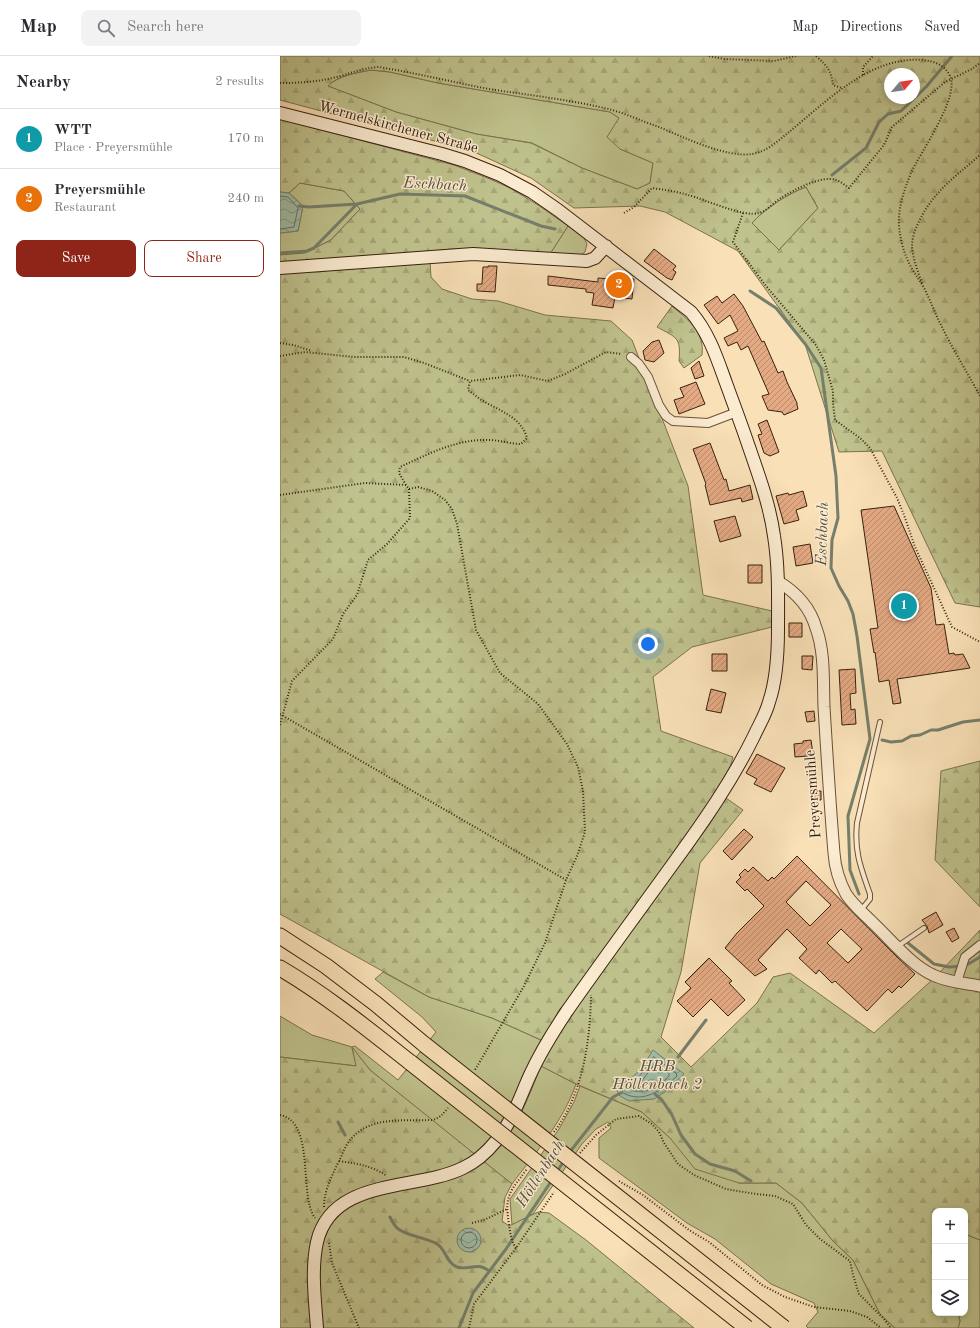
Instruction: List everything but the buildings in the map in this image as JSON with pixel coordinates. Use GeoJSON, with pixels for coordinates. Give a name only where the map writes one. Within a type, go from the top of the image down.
{"type":"FeatureCollection","features":[{"type":"Feature","properties":{"kind":"highway"},"geometry":{"type":"LineString","coordinates":[[280,936],[326,966],[376,1004],[425,1045],[784,1328]]}},
{"type":"Feature","properties":{"kind":"highway"},"geometry":{"type":"LineString","coordinates":[[280,968],[360,1023],[747,1328]]}},
{"type":"Feature","properties":{"kind":"main road","name":"Wermelskirchener Straße"},"geometry":{"type":"LineString","coordinates":[[280,113],[442,154],[465,161],[492,172],[532,192],[606,246]]}},
{"type":"Feature","properties":{"kind":"main road"},"geometry":{"type":"LineString","coordinates":[[280,268],[474,254],[587,261],[595,258],[606,246],[685,307],[699,321],[706,332],[716,354],[737,412],[768,509],[774,532],[779,582],[777,663],[769,703],[762,720],[738,766],[714,806],[551,1034],[508,1122],[497,1140],[479,1158],[463,1168],[444,1175],[367,1192],[340,1206],[325,1223],[317,1242],[314,1266],[317,1328]]}},
{"type":"Feature","properties":{"kind":"street"},"geometry":{"type":"LineString","coordinates":[[631,357],[648,377],[659,405],[666,416],[674,421],[708,423],[737,412]]}},
{"type":"Feature","properties":{"kind":"street","name":"Preyersmühle"},"geometry":{"type":"LineString","coordinates":[[779,582],[794,592],[803,603],[817,629],[820,643],[834,862],[844,890],[860,910],[922,968],[938,977],[959,978],[980,986]]}},
{"type":"Feature","properties":{"kind":"street"},"geometry":{"type":"LineString","coordinates":[[959,978],[965,957],[980,945]]}},
{"type":"Feature","properties":{"kind":"lane"},"geometry":{"type":"LineString","coordinates":[[860,910],[870,899],[870,894],[858,856],[856,831],[880,722]]}},
{"type":"Feature","properties":{"kind":"lane"},"geometry":{"type":"LineString","coordinates":[[898,947],[924,928]]}},
{"type":"Feature","properties":{"kind":"path"},"geometry":{"type":"LineString","coordinates":[[709,56],[724,59],[774,60],[796,56]]}},
{"type":"Feature","properties":{"kind":"path"},"geometry":{"type":"LineString","coordinates":[[816,56],[827,66],[831,74],[833,85],[842,88]]}},
{"type":"Feature","properties":{"kind":"path"},"geometry":{"type":"LineString","coordinates":[[863,75],[863,67],[873,56]]}},
{"type":"Feature","properties":{"kind":"path"},"geometry":{"type":"LineString","coordinates":[[280,83],[305,83],[334,78],[366,68],[379,67],[488,89],[605,108],[716,149],[737,154],[750,155],[760,152],[773,145],[842,88],[863,75],[888,64],[900,61],[917,60],[940,64],[952,78],[951,90],[932,137],[910,175],[899,212],[899,227],[904,253],[911,268],[925,289]]}},
{"type":"Feature","properties":{"kind":"path"},"geometry":{"type":"LineString","coordinates":[[624,213],[634,207],[652,188],[689,195],[743,213],[753,214],[760,213],[781,198],[808,184],[824,180],[835,180],[849,188],[884,145],[892,127],[952,78],[980,63]]}},
{"type":"Feature","properties":{"kind":"path"},"geometry":{"type":"LineString","coordinates":[[980,155],[928,204],[915,231],[912,246],[916,269],[939,322],[980,396]]}},
{"type":"Feature","properties":{"kind":"path"},"geometry":{"type":"LineString","coordinates":[[743,213],[733,242],[766,286],[816,345],[824,360],[833,391],[833,403],[836,420],[860,438],[870,448],[897,498],[915,547],[952,627],[980,642]]}},
{"type":"Feature","properties":{"kind":"path"},"geometry":{"type":"LineString","coordinates":[[280,344],[293,345],[315,352]]}},
{"type":"Feature","properties":{"kind":"path"},"geometry":{"type":"LineString","coordinates":[[280,356],[305,352],[354,357],[404,356],[424,362],[470,381],[520,375],[548,381],[565,374],[606,352],[631,357]]}},
{"type":"Feature","properties":{"kind":"path"},"geometry":{"type":"LineString","coordinates":[[280,725],[284,716],[292,681],[334,639],[343,614],[358,595],[368,560],[387,544],[410,518],[409,489],[399,473],[400,467],[450,446],[465,442],[485,439],[521,444],[527,438],[524,430],[510,416],[480,399],[468,390],[470,381]]}},
{"type":"Feature","properties":{"kind":"path"},"geometry":{"type":"LineString","coordinates":[[280,495],[365,483],[406,485]]}},
{"type":"Feature","properties":{"kind":"path"},"geometry":{"type":"LineString","coordinates":[[409,489],[418,487],[432,491],[445,500],[452,509],[457,524],[476,630],[500,673],[538,704],[567,744],[578,767],[583,791],[585,832],[577,856],[566,880],[545,943],[527,980],[473,1072]]}},
{"type":"Feature","properties":{"kind":"path"},"geometry":{"type":"LineString","coordinates":[[280,714],[566,880]]}},
{"type":"Feature","properties":{"kind":"path"},"geometry":{"type":"LineString","coordinates":[[553,1134],[574,1098],[584,1063],[590,1025],[591,978]]}},
{"type":"Feature","properties":{"kind":"path"},"geometry":{"type":"LineString","coordinates":[[325,1223],[324,1198],[328,1182],[350,1140],[363,1128],[382,1122],[432,1120],[438,1118],[452,1102]]}},
{"type":"Feature","properties":{"kind":"path"},"geometry":{"type":"LineString","coordinates":[[280,1114],[291,1121],[300,1133],[312,1214],[325,1223]]}},
{"type":"Feature","properties":{"kind":"path"},"geometry":{"type":"LineString","coordinates":[[578,1157],[596,1135],[616,1119],[639,1116],[652,1124],[659,1132],[664,1143],[678,1164],[694,1175],[726,1189],[775,1196],[793,1204],[806,1225],[820,1239],[850,1261],[852,1275],[859,1294],[884,1318],[891,1328]]}},
{"type":"Feature","properties":{"kind":"path"},"geometry":{"type":"LineString","coordinates":[[339,1161],[356,1163],[378,1170],[390,1177],[396,1186]]}},
{"type":"Feature","properties":{"kind":"path"},"geometry":{"type":"LineString","coordinates":[[516,1248],[513,1244],[511,1236],[507,1201],[509,1195],[531,1164]]}},
{"type":"Feature","properties":{"kind":"path"},"geometry":{"type":"LineString","coordinates":[[617,1180],[643,1195],[689,1230],[709,1242],[762,1285],[785,1297],[814,1307],[850,1312],[867,1317],[881,1328]]}},
{"type":"Feature","properties":{"kind":"path"},"geometry":{"type":"LineString","coordinates":[[469,1328],[474,1304],[516,1248],[555,1190]]}},
{"type":"Feature","properties":{"kind":"path"},"geometry":{"type":"LineString","coordinates":[[472,1223],[484,1220],[507,1210]]}},
{"type":"Feature","properties":{"kind":"path"},"geometry":{"type":"LineString","coordinates":[[329,1239],[332,1262],[359,1328]]}},
{"type":"Feature","properties":{"kind":"green space"},"geometry":{"type":"Polygon","coordinates":[[[280,56],[980,56],[980,607],[955,603],[882,451],[839,452],[805,344],[738,251],[665,212],[640,206],[574,208],[531,178],[472,151],[280,100],[280,56]],[[371,70],[353,73],[342,77],[332,82],[328,86],[396,112],[476,134],[531,143],[582,168],[637,189],[650,183],[653,163],[620,149],[607,137],[619,118],[610,112],[438,83],[390,72],[371,70]],[[806,187],[785,197],[770,207],[752,223],[779,250],[818,208],[806,187]]]}},
{"type":"Feature","properties":{"kind":"green space"},"geometry":{"type":"Polygon","coordinates":[[[371,70],[390,72],[438,83],[610,112],[619,118],[620,149],[653,163],[650,183],[637,189],[582,168],[532,143],[476,134],[396,112],[327,86],[342,77],[371,70]]]}},
{"type":"Feature","properties":{"kind":"green space"},"geometry":{"type":"Polygon","coordinates":[[[280,119],[454,165],[510,188],[568,226],[550,254],[452,249],[280,264],[280,255],[305,253],[331,240],[360,209],[344,191],[300,183],[289,193],[280,192],[280,119]]]}},
{"type":"Feature","properties":{"kind":"green space"},"geometry":{"type":"Polygon","coordinates":[[[300,183],[344,191],[360,209],[331,240],[305,253],[280,255],[280,233],[298,231],[303,206],[289,193],[300,183]]]}},
{"type":"Feature","properties":{"kind":"green space"},"geometry":{"type":"Polygon","coordinates":[[[806,187],[818,208],[779,250],[752,223],[763,212],[777,202],[806,187]]]}},
{"type":"Feature","properties":{"kind":"green space"},"geometry":{"type":"Polygon","coordinates":[[[568,226],[584,238],[587,244],[585,252],[579,256],[550,254],[568,226]]]}},
{"type":"Feature","properties":{"kind":"green space"},"geometry":{"type":"Polygon","coordinates":[[[430,261],[431,277],[442,289],[472,299],[498,301],[545,315],[611,321],[632,340],[688,486],[703,595],[772,611],[772,627],[692,647],[653,677],[661,731],[733,757],[726,781],[541,1040],[492,1018],[429,997],[280,914],[280,272],[430,261]]]}},
{"type":"Feature","properties":{"kind":"green space"},"geometry":{"type":"Polygon","coordinates":[[[672,306],[689,321],[701,339],[702,355],[684,368],[679,361],[679,347],[676,339],[657,327],[672,306]]]}},
{"type":"Feature","properties":{"kind":"green space"},"geometry":{"type":"Polygon","coordinates":[[[980,761],[980,907],[935,860],[941,771],[980,761]]]}},
{"type":"Feature","properties":{"kind":"green space"},"geometry":{"type":"Polygon","coordinates":[[[726,798],[743,810],[700,863],[681,972],[661,1037],[691,1067],[757,1003],[773,977],[790,973],[874,1033],[932,980],[980,991],[980,1240],[968,1235],[968,1208],[932,1208],[932,1316],[959,1316],[960,1321],[958,1328],[895,1328],[880,1314],[853,1260],[833,1241],[802,1203],[776,1183],[739,1183],[695,1169],[670,1138],[642,1112],[576,1084],[541,1066],[580,1002],[709,825],[726,798]]]}},
{"type":"Feature","properties":{"kind":"green space"},"geometry":{"type":"Polygon","coordinates":[[[980,930],[980,981],[949,976],[940,972],[980,930]]]}},
{"type":"Feature","properties":{"kind":"green space"},"geometry":{"type":"Polygon","coordinates":[[[383,972],[429,997],[492,1018],[541,1040],[505,1116],[486,1143],[474,1154],[370,1070],[352,1048],[357,1066],[280,1057],[280,1016],[312,1035],[352,1047],[355,1046],[398,1080],[436,1032],[422,1017],[375,979],[383,972]]]}},
{"type":"Feature","properties":{"kind":"green space"},"geometry":{"type":"Polygon","coordinates":[[[352,1047],[370,1070],[512,1184],[505,1197],[502,1221],[509,1226],[538,1212],[549,1213],[586,1240],[694,1328],[280,1328],[280,1057],[356,1066],[352,1047]]]}},
{"type":"Feature","properties":{"kind":"green space"},"geometry":{"type":"Polygon","coordinates":[[[541,1066],[576,1084],[564,1111],[556,1124],[512,1184],[484,1162],[504,1142],[512,1130],[525,1105],[541,1066]]]}},
{"type":"Feature","properties":{"kind":"green space"},"geometry":{"type":"Polygon","coordinates":[[[580,1086],[642,1112],[670,1138],[739,1183],[776,1183],[802,1203],[833,1241],[853,1260],[880,1314],[895,1328],[808,1328],[806,1326],[818,1312],[814,1303],[771,1284],[715,1239],[687,1223],[599,1158],[599,1138],[611,1128],[608,1122],[596,1129],[582,1144],[533,1214],[512,1225],[510,1199],[559,1129],[574,1102],[580,1086]]]}},
{"type":"Feature","properties":{"kind":"green space"},"geometry":{"type":"Polygon","coordinates":[[[968,1235],[980,1240],[980,1328],[958,1328],[960,1321],[959,1316],[968,1316],[968,1235]]]}},
{"type":"Feature","properties":{"kind":"water"},"geometry":{"type":"Polygon","coordinates":[[[280,192],[289,193],[303,206],[298,231],[280,233],[280,192]]]}},
{"type":"Feature","properties":{"kind":"water","name":"HRB Höllenbach 2"},"geometry":{"type":"Polygon","coordinates":[[[653,1050],[684,1074],[665,1092],[654,1099],[629,1101],[620,1096],[616,1089],[635,1075],[643,1066],[653,1050]]]}},
{"type":"Feature","properties":{"kind":"water"},"geometry":{"type":"Polygon","coordinates":[[[469,1228],[477,1232],[481,1240],[477,1248],[469,1252],[461,1248],[457,1240],[461,1232],[469,1228]]]}},
{"type":"Feature","properties":{"kind":"waterway"},"geometry":{"type":"LineString","coordinates":[[832,175],[866,148],[879,122],[888,114],[901,111],[926,87],[952,56]]}},
{"type":"Feature","properties":{"kind":"waterway","name":"Eschbach"},"geometry":{"type":"LineString","coordinates":[[280,253],[307,251],[314,248],[357,204],[400,194],[465,196],[541,226],[555,229]]}},
{"type":"Feature","properties":{"kind":"waterway"},"geometry":{"type":"LineString","coordinates":[[299,206],[309,207],[357,204]]}},
{"type":"Feature","properties":{"kind":"waterway","name":"Eschbach"},"geometry":{"type":"LineString","coordinates":[[750,291],[776,308],[806,345],[821,368],[836,476],[838,518],[832,540],[831,568],[853,614],[870,739],[848,816],[850,870],[859,894]]}},
{"type":"Feature","properties":{"kind":"waterway"},"geometry":{"type":"LineString","coordinates":[[882,740],[891,742],[902,741],[911,736],[920,735],[931,730],[938,730],[963,722],[980,720]]}},
{"type":"Feature","properties":{"kind":"waterway","name":"Eschbach"},"geometry":{"type":"LineString","coordinates":[[908,943],[934,964],[949,967],[965,966],[980,957]]}},
{"type":"Feature","properties":{"kind":"waterway","name":"Höllenbach"},"geometry":{"type":"LineString","coordinates":[[678,1057],[706,1020]]}},
{"type":"Feature","properties":{"kind":"waterway","name":"Höllenbach"},"geometry":{"type":"LineString","coordinates":[[569,1153],[613,1097],[621,1093]]}},
{"type":"Feature","properties":{"kind":"waterway"},"geometry":{"type":"LineString","coordinates":[[655,1094],[662,1100],[672,1115],[681,1135],[695,1154],[710,1164],[735,1171],[751,1181]]}},
{"type":"Feature","properties":{"kind":"waterway"},"geometry":{"type":"LineString","coordinates":[[338,1122],[345,1135]]}},
{"type":"Feature","properties":{"kind":"waterway","name":"Höllenbach"},"geometry":{"type":"LineString","coordinates":[[556,1173],[564,1161]]}},
{"type":"Feature","properties":{"kind":"waterway","name":"Höllenbach"},"geometry":{"type":"LineString","coordinates":[[459,1328],[473,1293],[506,1249],[552,1180]]}},
{"type":"Feature","properties":{"kind":"waterway"},"geometry":{"type":"LineString","coordinates":[[390,1217],[395,1226],[400,1230],[440,1246],[453,1265],[461,1268],[477,1266],[485,1268],[489,1271]]}},
{"type":"Feature","properties":{"kind":"place","name":"Preyersmühle"},"geometry":{"type":"Point","coordinates":[619,285]}},
{"type":"Feature","properties":{"kind":"place","name":"WTT"},"geometry":{"type":"Point","coordinates":[904,606]}}]}
